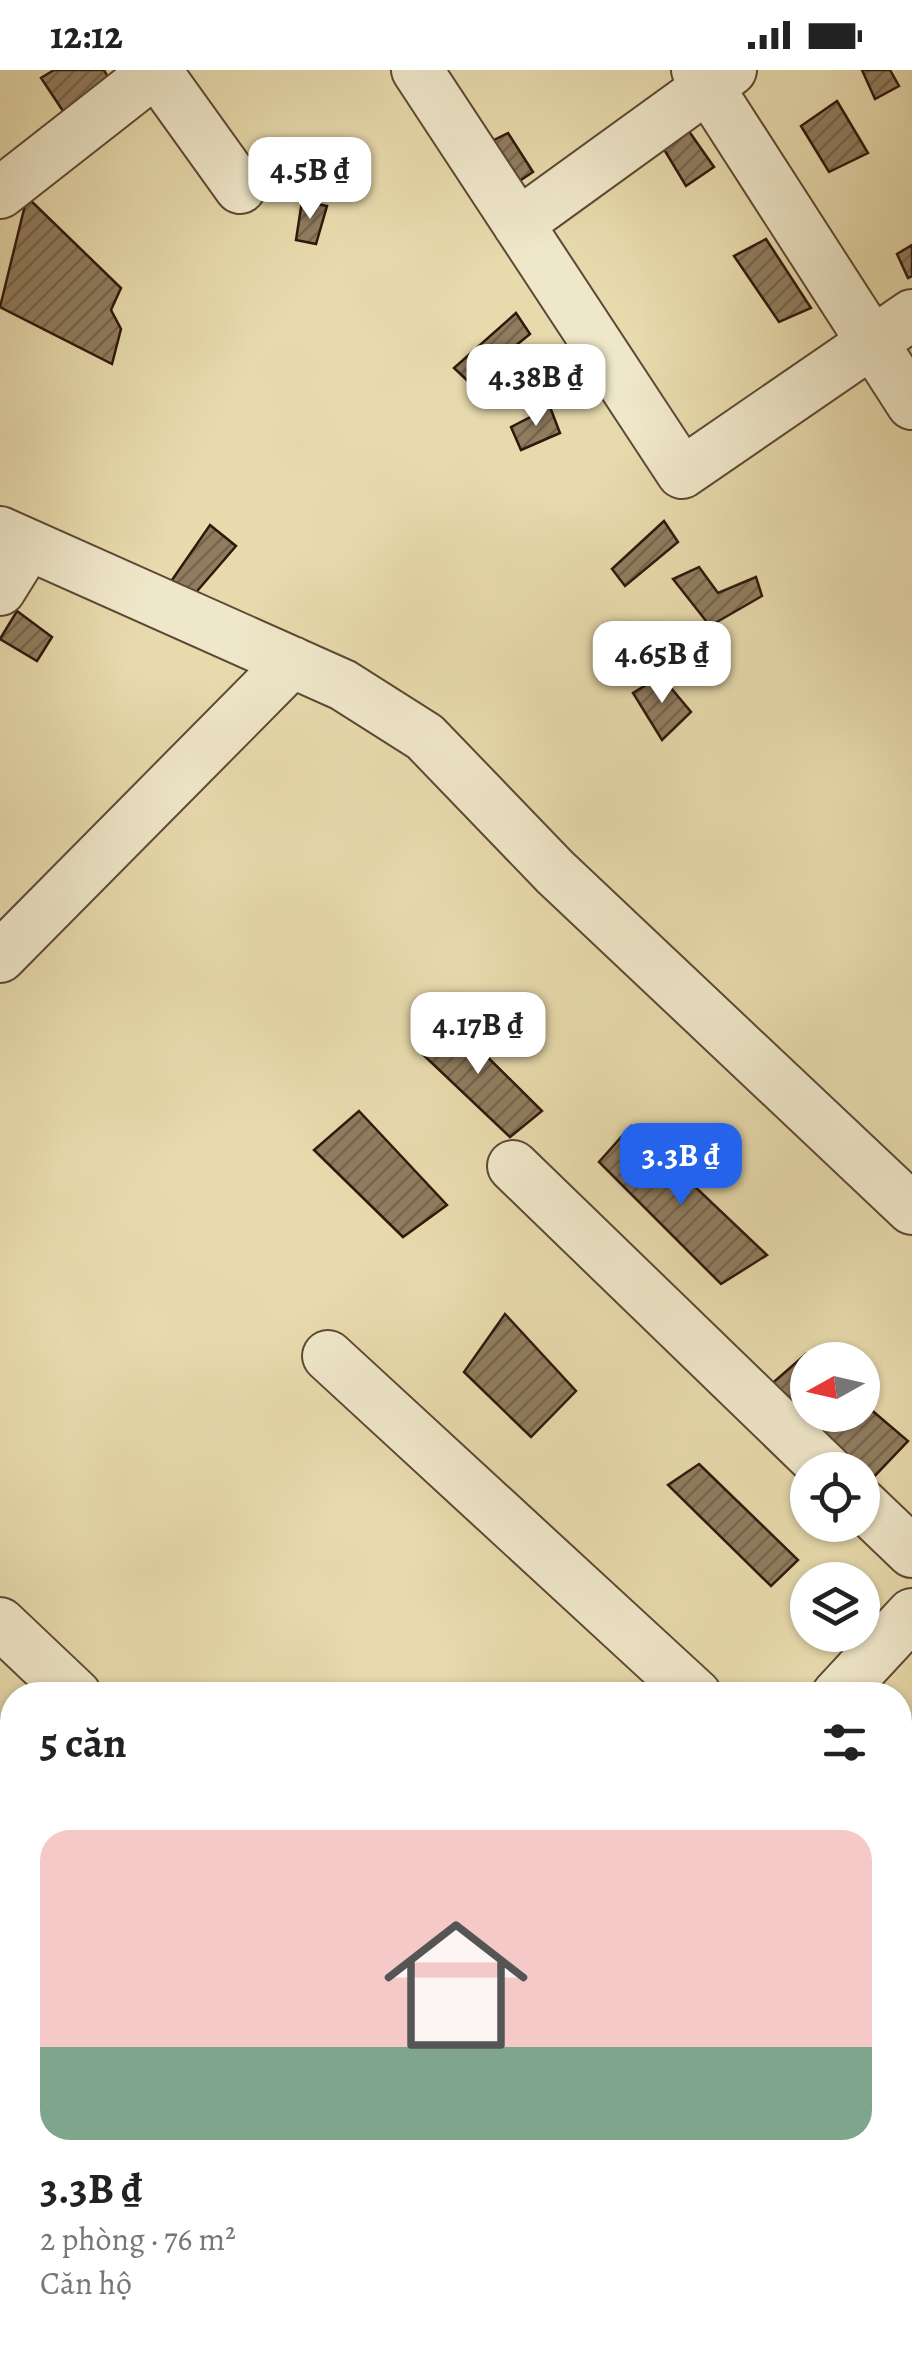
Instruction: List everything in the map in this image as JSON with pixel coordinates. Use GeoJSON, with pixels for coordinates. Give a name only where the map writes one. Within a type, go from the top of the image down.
{"type":"FeatureCollection","features":[{"type":"Feature","properties":{"kind":"street"},"geometry":{"type":"LineString","coordinates":[[416,70],[682,473],[912,314]]}},
{"type":"Feature","properties":{"kind":"street"},"geometry":{"type":"LineString","coordinates":[[0,193],[141,74],[240,188]]}},
{"type":"Feature","properties":{"kind":"street"},"geometry":{"type":"LineString","coordinates":[[518,224],[712,76],[870,343],[912,404]]}},
{"type":"Feature","properties":{"kind":"street"},"geometry":{"type":"LineString","coordinates":[[0,590],[14,538],[344,685],[425,737],[555,872],[912,1209]]}},
{"type":"Feature","properties":{"kind":"street"},"geometry":{"type":"LineString","coordinates":[[0,957],[292,662]]}},
{"type":"Feature","properties":{"kind":"street"},"geometry":{"type":"LineString","coordinates":[[513,1166],[808,1452]]}},
{"type":"Feature","properties":{"kind":"street"},"geometry":{"type":"LineString","coordinates":[[328,1356],[682,1682]]}},
{"type":"Feature","properties":{"kind":"street"},"geometry":{"type":"LineString","coordinates":[[880,1521],[912,1552]]}},
{"type":"Feature","properties":{"kind":"street"},"geometry":{"type":"LineString","coordinates":[[849,1682],[912,1614]]}},
{"type":"Feature","properties":{"kind":"street"},"geometry":{"type":"LineString","coordinates":[[0,1623],[62,1682]]}},
{"type":"Feature","properties":{"kind":"building"},"geometry":{"type":"Polygon","coordinates":[[[54,70],[104,70],[111,83],[69,120],[41,78],[54,70]]]}},
{"type":"Feature","properties":{"kind":"building"},"geometry":{"type":"Polygon","coordinates":[[[862,70],[890,70],[899,86],[875,99],[862,70]]]}},
{"type":"Feature","properties":{"kind":"building"},"geometry":{"type":"Polygon","coordinates":[[[837,101],[868,153],[829,172],[801,126],[837,101]]]}},
{"type":"Feature","properties":{"kind":"building"},"geometry":{"type":"Polygon","coordinates":[[[686,127],[714,167],[686,186],[662,146],[686,127]]]}},
{"type":"Feature","properties":{"kind":"building"},"geometry":{"type":"Polygon","coordinates":[[[508,133],[533,172],[512,186],[484,145],[508,133]]]}},
{"type":"Feature","properties":{"kind":"building"},"geometry":{"type":"Polygon","coordinates":[[[27,197],[121,288],[111,310],[121,329],[112,364],[0,307],[27,197]]]}},
{"type":"Feature","properties":{"kind":"building"},"geometry":{"type":"Polygon","coordinates":[[[302,201],[327,206],[316,244],[296,240],[302,201]]]}},
{"type":"Feature","properties":{"kind":"building"},"geometry":{"type":"Polygon","coordinates":[[[766,239],[811,308],[779,322],[734,256],[766,239]]]}},
{"type":"Feature","properties":{"kind":"building"},"geometry":{"type":"Polygon","coordinates":[[[912,245],[912,276],[908,278],[897,254],[912,245]]]}},
{"type":"Feature","properties":{"kind":"building"},"geometry":{"type":"Polygon","coordinates":[[[516,313],[530,334],[470,383],[454,368],[516,313]]]}},
{"type":"Feature","properties":{"kind":"building"},"geometry":{"type":"Polygon","coordinates":[[[550,407],[560,433],[521,450],[511,427],[550,407]]]}},
{"type":"Feature","properties":{"kind":"building"},"geometry":{"type":"Polygon","coordinates":[[[664,521],[678,542],[625,586],[612,569],[664,521]]]}},
{"type":"Feature","properties":{"kind":"building"},"geometry":{"type":"Polygon","coordinates":[[[210,525],[236,546],[192,597],[163,593],[210,525]]]}},
{"type":"Feature","properties":{"kind":"building"},"geometry":{"type":"Polygon","coordinates":[[[699,567],[718,593],[756,577],[762,596],[710,626],[673,579],[699,567]]]}},
{"type":"Feature","properties":{"kind":"building"},"geometry":{"type":"Polygon","coordinates":[[[17,611],[52,637],[37,661],[0,639],[17,611]]]}},
{"type":"Feature","properties":{"kind":"building"},"geometry":{"type":"Polygon","coordinates":[[[661,676],[691,712],[662,740],[633,693],[661,676]]]}},
{"type":"Feature","properties":{"kind":"building"},"geometry":{"type":"Polygon","coordinates":[[[447,1017],[542,1111],[510,1137],[415,1047],[447,1017]]]}},
{"type":"Feature","properties":{"kind":"building"},"geometry":{"type":"Polygon","coordinates":[[[359,1111],[447,1205],[403,1237],[314,1150],[359,1111]]]}},
{"type":"Feature","properties":{"kind":"building"},"geometry":{"type":"Polygon","coordinates":[[[631,1126],[767,1255],[721,1284],[599,1162],[631,1126]]]}},
{"type":"Feature","properties":{"kind":"building"},"geometry":{"type":"Polygon","coordinates":[[[505,1314],[576,1391],[531,1437],[464,1372],[505,1314]]]}},
{"type":"Feature","properties":{"kind":"building"},"geometry":{"type":"Polygon","coordinates":[[[790,1368],[790,1408],[768,1387],[790,1368]]]}},
{"type":"Feature","properties":{"kind":"building"},"geometry":{"type":"Polygon","coordinates":[[[880,1417],[908,1441],[880,1470],[880,1452],[835,1452],[814,1432],[880,1432],[880,1417]]]}},
{"type":"Feature","properties":{"kind":"building"},"geometry":{"type":"Polygon","coordinates":[[[699,1464],[798,1560],[790,1562],[790,1568],[771,1586],[668,1485],[699,1464]]]}}]}
